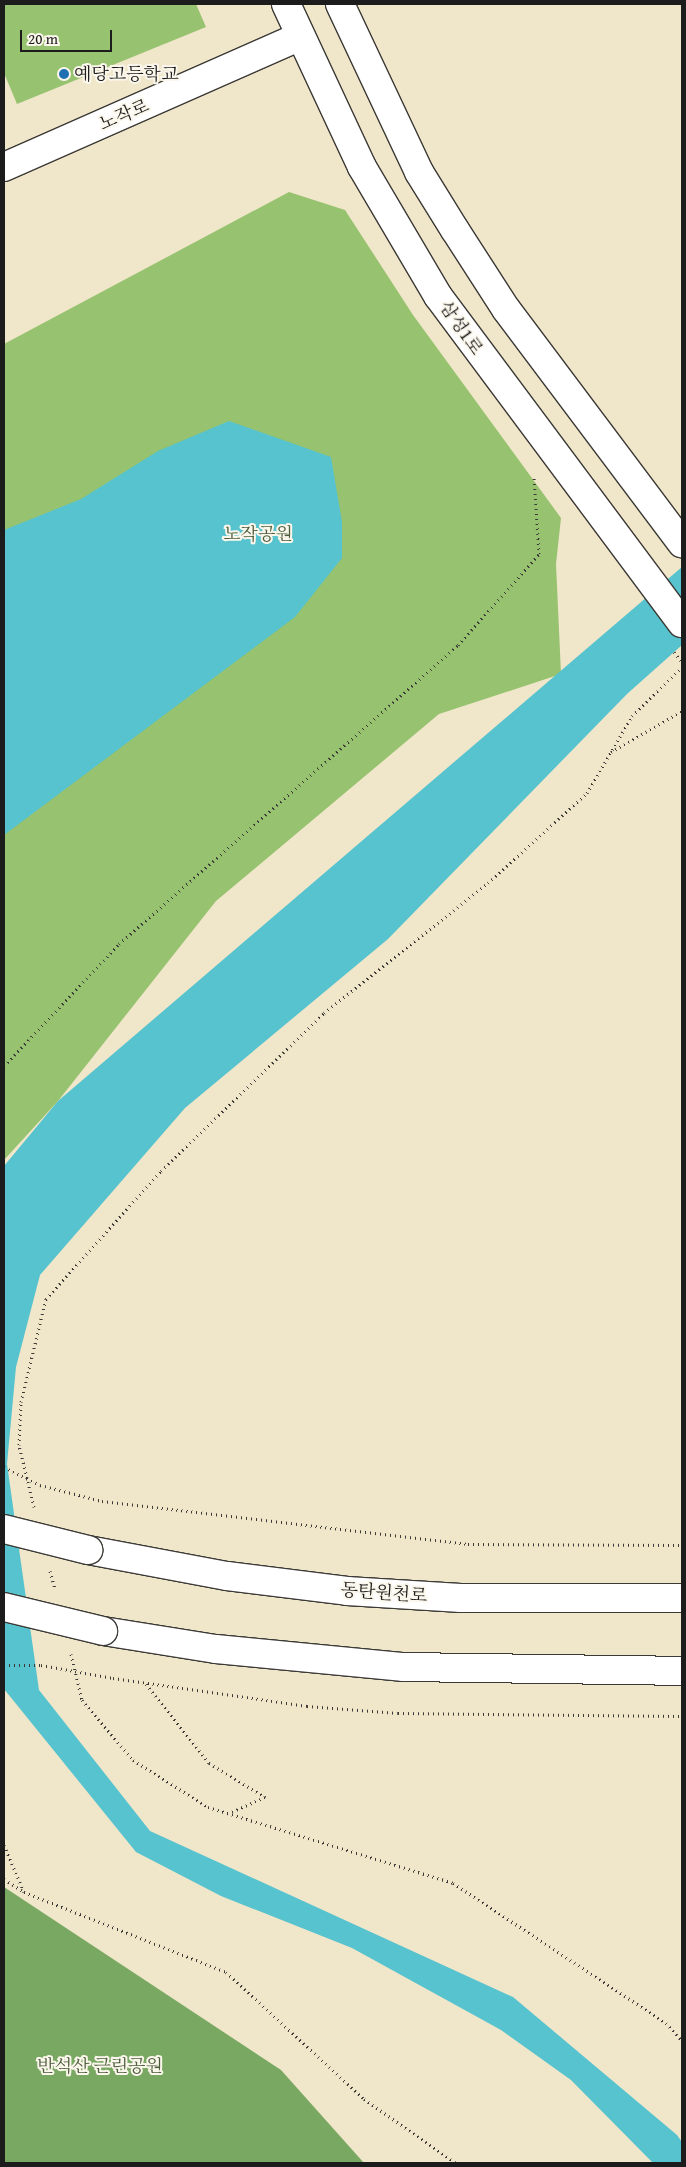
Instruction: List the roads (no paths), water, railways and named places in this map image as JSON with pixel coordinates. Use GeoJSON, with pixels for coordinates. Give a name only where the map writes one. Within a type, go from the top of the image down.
{"type":"FeatureCollection","features":[{"type":"Feature","properties":{"kind":"street","name":"삼성1로"},"geometry":{"type":"LineString","coordinates":[[286,4],[299,38],[362,167],[438,296],[682,623]]}},
{"type":"Feature","properties":{"kind":"street"},"geometry":{"type":"LineString","coordinates":[[340,4],[419,172],[506,309],[682,543]]}},
{"type":"Feature","properties":{"kind":"street","name":"노작로"},"geometry":{"type":"LineString","coordinates":[[4,167],[299,38]]}},
{"type":"Feature","properties":{"kind":"street","name":"동탄원천로"},"geometry":{"type":"LineString","coordinates":[[4,1529],[88,1550],[227,1576],[347,1591],[461,1598],[682,1598]]}},
{"type":"Feature","properties":{"kind":"street"},"geometry":{"type":"LineString","coordinates":[[4,1607],[103,1631],[216,1649],[404,1667],[682,1671]]}},
{"type":"Feature","properties":{"kind":"water"},"geometry":{"type":"Polygon","coordinates":[[[229,421],[331,457],[342,522],[342,558],[295,617],[4,835],[4,530],[81,499],[158,451],[229,421]]]}},
{"type":"Feature","properties":{"kind":"water"},"geometry":{"type":"Polygon","coordinates":[[[682,567],[682,645],[627,694],[388,939],[185,1108],[40,1275],[16,1367],[7,1464],[39,1690],[150,1831],[513,1997],[677,2135],[682,2142],[682,2163],[653,2163],[571,2080],[501,2030],[352,1948],[221,1896],[136,1852],[4,1689],[4,1166],[58,1101],[682,567]]]}},
{"type":"Feature","properties":{"kind":"place","name":"예당고등학교"},"geometry":{"type":"Point","coordinates":[64,74]}},
{"type":"Feature","properties":{"kind":"park label","name":"노작공원"},"geometry":{"type":"Point","coordinates":[258,534]}},
{"type":"Feature","properties":{"kind":"park label","name":"반석산 근린공원"},"geometry":{"type":"Point","coordinates":[100,2066]}}]}
